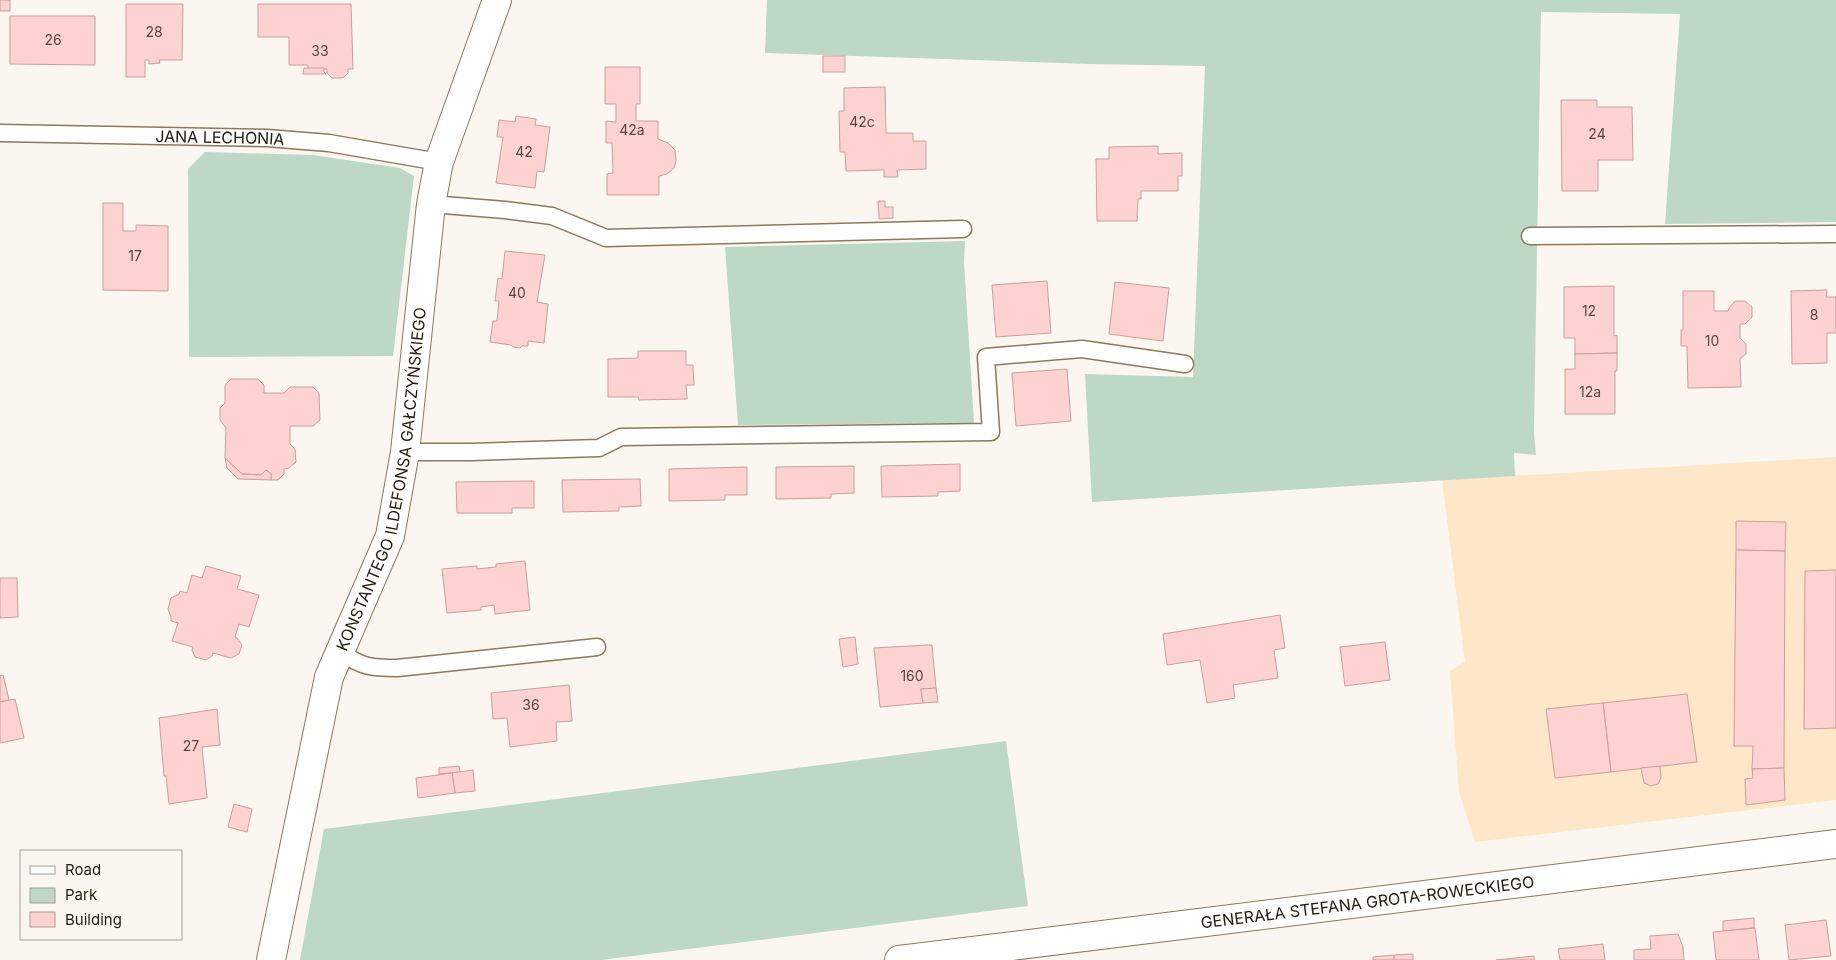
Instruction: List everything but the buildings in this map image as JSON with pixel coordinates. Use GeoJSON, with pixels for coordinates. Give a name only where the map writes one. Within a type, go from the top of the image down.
{"type":"FeatureCollection","features":[{"type":"Feature","properties":{"kind":"street","name":"KONSTANTEGO ILDEFONSA GAŁCZYŃSKIEGO"},"geometry":{"type":"LineString","coordinates":[[271,960],[329,677],[390,536],[405,452],[431,204],[439,162],[497,0]]}},
{"type":"Feature","properties":{"kind":"street","name":"GENERAŁA STEFANA GROTA-ROWECKIEGO"},"geometry":{"type":"LineString","coordinates":[[899,960],[1836,844]]}},
{"type":"Feature","properties":{"kind":"lane","name":"JANA LECHONIA"},"geometry":{"type":"LineString","coordinates":[[0,132],[267,138],[329,143],[439,162]]}},
{"type":"Feature","properties":{"kind":"lane"},"geometry":{"type":"LineString","coordinates":[[431,204],[552,216],[606,238],[963,230]]}},
{"type":"Feature","properties":{"kind":"lane"},"geometry":{"type":"LineString","coordinates":[[1530,236],[1836,234]]}},
{"type":"Feature","properties":{"kind":"lane"},"geometry":{"type":"LineString","coordinates":[[405,452],[599,448],[621,437],[991,432],[986,357],[1082,349],[1185,364]]}},
{"type":"Feature","properties":{"kind":"lane"},"geometry":{"type":"LineString","coordinates":[[340,652],[356,662],[373,668],[397,668],[597,647]]}},
{"type":"Feature","properties":{"kind":"shaded area"},"geometry":{"type":"Polygon","coordinates":[[[1836,457],[1836,800],[1475,842],[1459,792],[1450,671],[1465,662],[1442,480],[1836,457]]]}},
{"type":"Feature","properties":{"kind":"green space"},"geometry":{"type":"Polygon","coordinates":[[[767,0],[1836,0],[1836,222],[1665,224],[1680,14],[1541,12],[1534,433],[1536,455],[1514,453],[1515,476],[1092,502],[1085,374],[1193,377],[1205,66],[765,53],[767,0]]]}},
{"type":"Feature","properties":{"kind":"green space"},"geometry":{"type":"Polygon","coordinates":[[[205,152],[313,155],[400,168],[414,176],[393,356],[189,357],[188,169],[205,152]]]}},
{"type":"Feature","properties":{"kind":"green space"},"geometry":{"type":"Polygon","coordinates":[[[965,241],[964,262],[974,423],[738,425],[725,247],[965,241]]]}},
{"type":"Feature","properties":{"kind":"green space"},"geometry":{"type":"Polygon","coordinates":[[[1006,741],[1028,906],[601,960],[300,960],[324,829],[1006,741]]]}}]}
